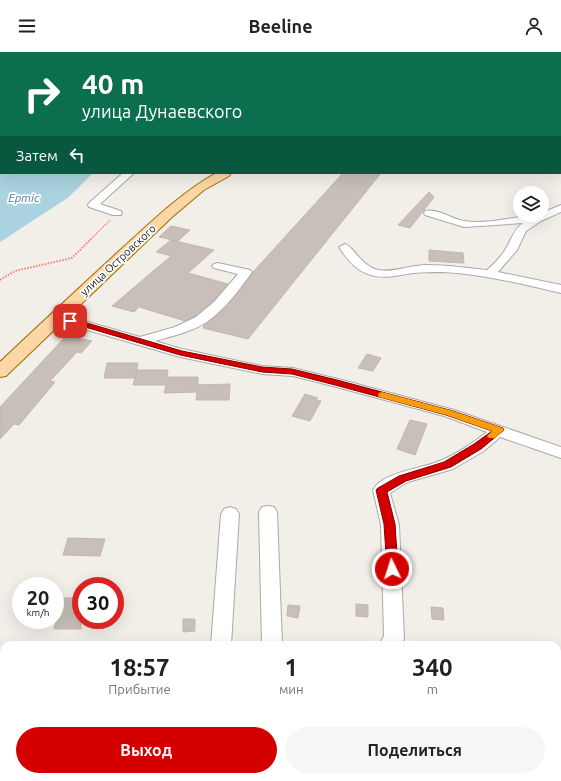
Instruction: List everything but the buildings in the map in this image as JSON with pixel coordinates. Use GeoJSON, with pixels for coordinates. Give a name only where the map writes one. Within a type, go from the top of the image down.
{"type":"FeatureCollection","features":[{"type":"Feature","properties":{"kind":"main road","name":"улица Островского"},"geometry":{"type":"LineString","coordinates":[[0,372],[56,317],[167,214],[200,187],[223,174]]}},
{"type":"Feature","properties":{"kind":"street"},"geometry":{"type":"LineString","coordinates":[[117,213],[93,205],[128,174]]}},
{"type":"Feature","properties":{"kind":"street"},"geometry":{"type":"LineString","coordinates":[[549,214],[561,208]]}},
{"type":"Feature","properties":{"kind":"street"},"geometry":{"type":"LineString","coordinates":[[429,213],[464,224],[513,221]]}},
{"type":"Feature","properties":{"kind":"street"},"geometry":{"type":"LineString","coordinates":[[490,274],[511,250],[522,229],[532,222]]}},
{"type":"Feature","properties":{"kind":"street"},"geometry":{"type":"LineString","coordinates":[[345,247],[348,253],[364,268],[378,274],[418,269],[452,269],[490,274],[561,289]]}},
{"type":"Feature","properties":{"kind":"street"},"geometry":{"type":"LineString","coordinates":[[142,341],[183,328],[202,320],[220,303],[246,272],[218,266]]}},
{"type":"Feature","properties":{"kind":"street"},"geometry":{"type":"LineString","coordinates":[[56,317],[180,353],[262,370],[292,372],[449,413],[561,453]]}},
{"type":"Feature","properties":{"kind":"street"},"geometry":{"type":"LineString","coordinates":[[392,641],[394,638],[390,524],[381,490],[402,478],[447,465],[478,446],[499,430]]}},
{"type":"Feature","properties":{"kind":"street"},"geometry":{"type":"LineString","coordinates":[[268,512],[272,641]]}},
{"type":"Feature","properties":{"kind":"street"},"geometry":{"type":"LineString","coordinates":[[221,641],[230,514]]}},
{"type":"Feature","properties":{"kind":"path"},"geometry":{"type":"LineString","coordinates":[[0,280],[15,271],[72,258],[117,213]]}},
{"type":"Feature","properties":{"kind":"water","name":"Ертіс"},"geometry":{"type":"Polygon","coordinates":[[[0,174],[92,174],[69,197],[0,242],[0,174]]]}},
{"type":"Feature","properties":{"kind":"slow traffic"},"geometry":{"type":"LineString","coordinates":[[382,395],[449,413],[499,430],[492,436]]}},
{"type":"Feature","properties":{"kind":"route"},"geometry":{"type":"LineString","coordinates":[[70,321],[180,353],[262,370],[292,372],[337,383],[449,413],[499,430],[478,446],[447,465],[402,478],[381,490],[390,524],[392,569]]}}]}
